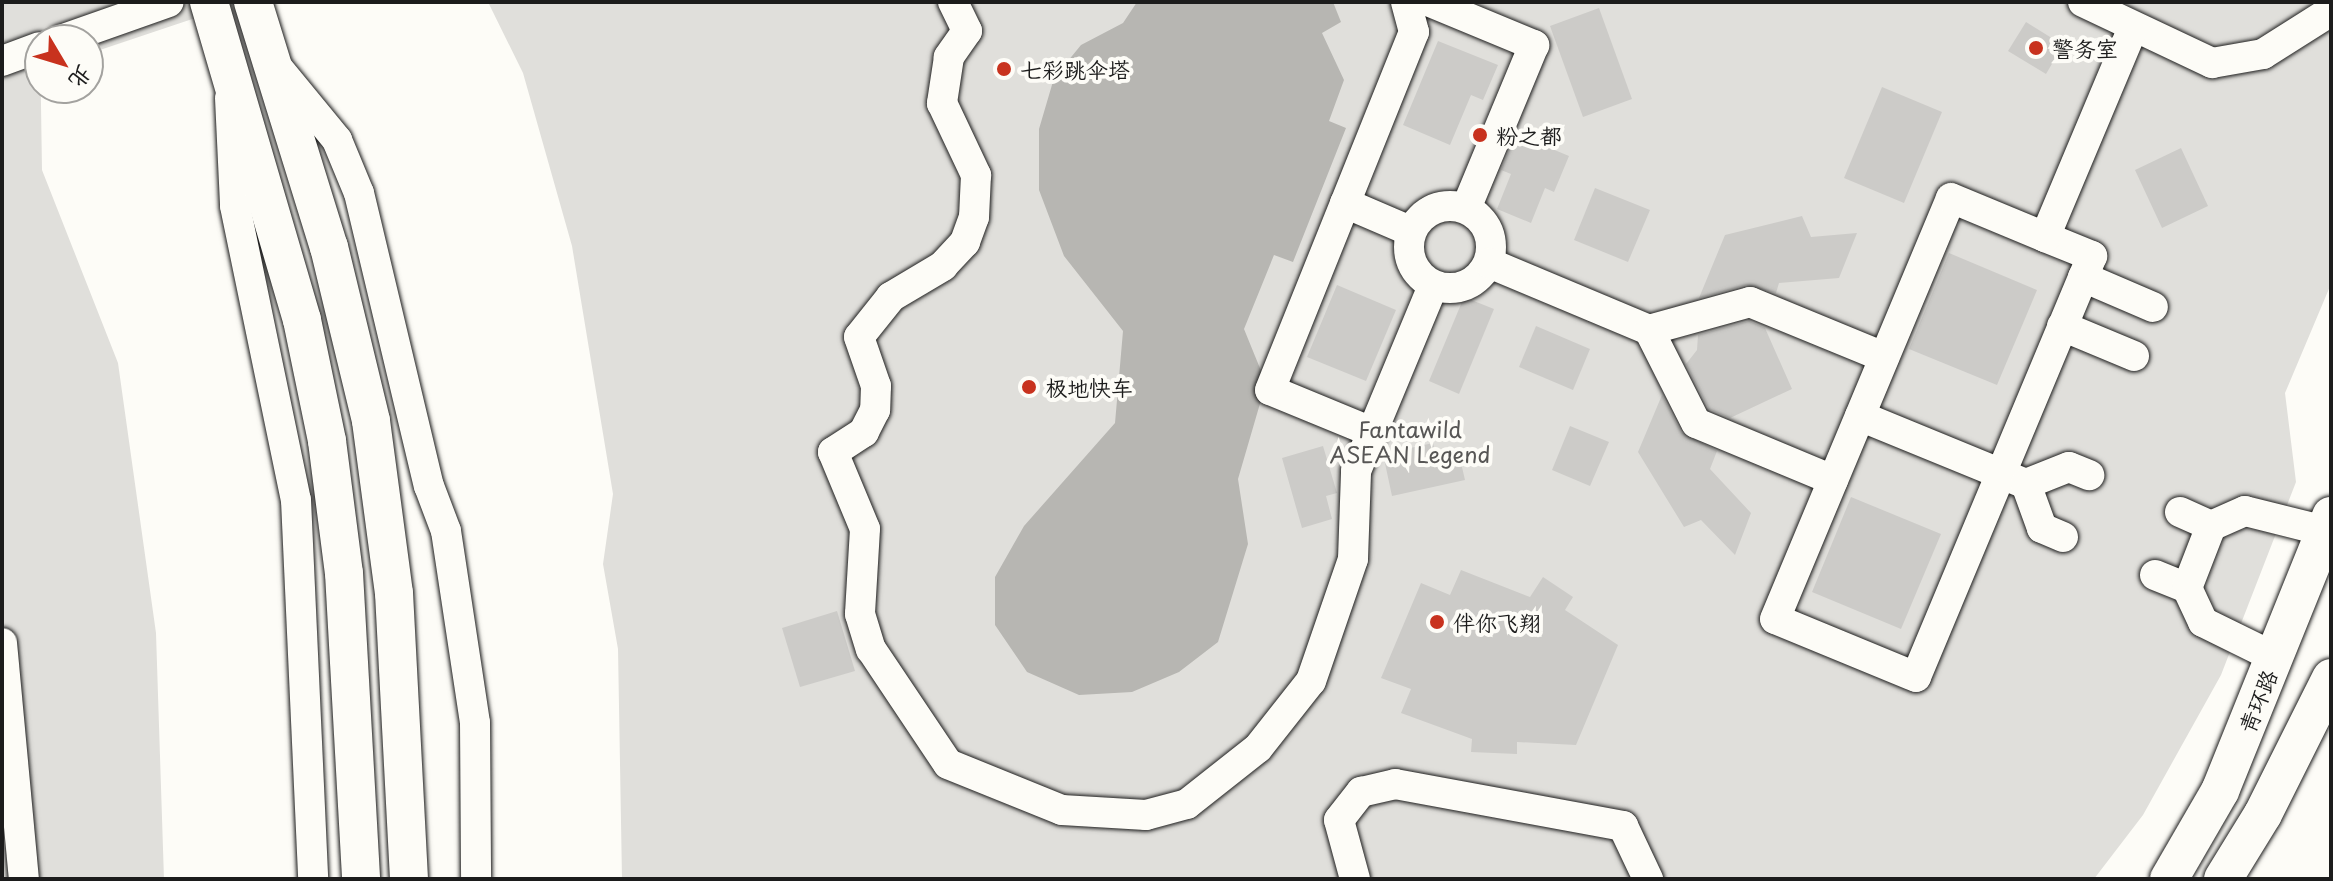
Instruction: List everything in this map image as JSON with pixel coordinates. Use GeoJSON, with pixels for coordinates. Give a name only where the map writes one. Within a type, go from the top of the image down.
{"type":"FeatureCollection","features":[{"type":"Feature","properties":{"kind":"main road"},"geometry":{"type":"LineString","coordinates":[[253,2],[329,247],[371,421],[394,593],[409,879]]}},
{"type":"Feature","properties":{"kind":"main road"},"geometry":{"type":"LineString","coordinates":[[212,9],[302,320],[327,441],[344,573],[361,879]]}},
{"type":"Feature","properties":{"kind":"main road","name":"青环路"},"geometry":{"type":"LineString","coordinates":[[2169,879],[2220,791],[2328,523]]}},
{"type":"Feature","properties":{"kind":"main road"},"geometry":{"type":"LineString","coordinates":[[2223,879],[2329,686]]}},
{"type":"Feature","properties":{"kind":"street"},"geometry":{"type":"LineString","coordinates":[[104,25],[169,2]]}},
{"type":"Feature","properties":{"kind":"street"},"geometry":{"type":"LineString","coordinates":[[953,2],[967,31],[949,57],[942,103],[976,175],[974,217],[965,242],[943,266],[891,297],[859,337],[876,386],[875,410],[864,432],[833,452],[854,489],[865,529],[860,614],[871,649],[937,753],[966,774],[1062,810],[1146,815],[1187,804],[1222,779],[1287,718],[1311,681],[1353,559],[1356,471],[1433,286]]}},
{"type":"Feature","properties":{"kind":"street"},"geometry":{"type":"LineString","coordinates":[[1372,432],[1270,390],[1414,32],[1406,2]]}},
{"type":"Feature","properties":{"kind":"street"},"geometry":{"type":"LineString","coordinates":[[1430,2],[1534,45],[1466,208]]}},
{"type":"Feature","properties":{"kind":"street"},"geometry":{"type":"LineString","coordinates":[[2087,3],[2132,30],[2212,63],[2236,64],[2331,11]]}},
{"type":"Feature","properties":{"kind":"street"},"geometry":{"type":"LineString","coordinates":[[2045,237],[2132,30]]}},
{"type":"Feature","properties":{"kind":"street"},"geometry":{"type":"LineString","coordinates":[[2,61],[24,53]]}},
{"type":"Feature","properties":{"kind":"street"},"geometry":{"type":"LineString","coordinates":[[271,60],[337,140],[359,193],[429,486],[446,531],[475,723],[476,879]]}},
{"type":"Feature","properties":{"kind":"street"},"geometry":{"type":"LineString","coordinates":[[231,72],[228,151],[235,206],[296,500],[313,879]]}},
{"type":"Feature","properties":{"kind":"street"},"geometry":{"type":"LineString","coordinates":[[1951,198],[2092,256],[2083,277],[2062,326],[2013,479],[1916,677],[1775,619],[1951,198]]}},
{"type":"Feature","properties":{"kind":"street"},"geometry":{"type":"LineString","coordinates":[[1345,203],[1410,231]]}},
{"type":"Feature","properties":{"kind":"street"},"geometry":{"type":"LineString","coordinates":[[1444,205],[1466,208],[1483,221],[1491,241],[1489,263],[1465,285],[1433,286],[1416,273],[1408,252],[1410,231],[1424,213],[1444,205]]}},
{"type":"Feature","properties":{"kind":"street"},"geometry":{"type":"LineString","coordinates":[[1489,263],[1649,330],[1750,302],[1884,357]]}},
{"type":"Feature","properties":{"kind":"street"},"geometry":{"type":"LineString","coordinates":[[2083,277],[2153,307]]}},
{"type":"Feature","properties":{"kind":"street"},"geometry":{"type":"LineString","coordinates":[[2062,326],[2134,356]]}},
{"type":"Feature","properties":{"kind":"street"},"geometry":{"type":"LineString","coordinates":[[1649,330],[1696,423],[1833,480]]}},
{"type":"Feature","properties":{"kind":"street"},"geometry":{"type":"LineString","coordinates":[[1860,416],[2013,479],[2069,467],[2089,475]]}},
{"type":"Feature","properties":{"kind":"street"},"geometry":{"type":"LineString","coordinates":[[2013,479],[2042,528],[2063,537]]}},
{"type":"Feature","properties":{"kind":"street"},"geometry":{"type":"LineString","coordinates":[[2187,588],[2211,526],[2245,511],[2328,523]]}},
{"type":"Feature","properties":{"kind":"street"},"geometry":{"type":"LineString","coordinates":[[2180,512],[2211,526]]}},
{"type":"Feature","properties":{"kind":"street"},"geometry":{"type":"LineString","coordinates":[[2155,575],[2187,588],[2203,622],[2274,657]]}},
{"type":"Feature","properties":{"kind":"street"},"geometry":{"type":"LineString","coordinates":[[2,643],[24,879]]}},
{"type":"Feature","properties":{"kind":"street"},"geometry":{"type":"LineString","coordinates":[[1355,879],[1339,820],[1361,792],[1395,784],[1623,826],[1648,879]]}},
{"type":"Feature","properties":{"kind":"green space"},"geometry":{"type":"Polygon","coordinates":[[[2,2],[243,2],[104,49],[104,24],[24,24],[24,104],[41,104],[42,170],[118,363],[156,633],[164,879],[2,879],[2,2]]]}},
{"type":"Feature","properties":{"kind":"green space","name":"Fantawild ASEAN Legend"},"geometry":{"type":"Polygon","coordinates":[[[488,2],[2331,2],[2331,284],[2285,393],[2296,482],[2221,675],[2143,815],[2094,879],[622,879],[618,649],[603,564],[613,494],[572,246],[523,73],[488,2]]]}},
{"type":"Feature","properties":{"kind":"shaded area"},"geometry":{"type":"Polygon","coordinates":[[[1137,2],[1333,2],[1341,22],[1322,33],[1344,80],[1329,121],[1346,128],[1293,262],[1274,255],[1244,329],[1266,383],[1238,479],[1248,544],[1218,642],[1179,672],[1132,692],[1079,695],[1027,672],[995,625],[995,577],[1024,526],[1115,423],[1123,331],[1064,256],[1039,190],[1039,129],[1054,78],[1081,45],[1123,23],[1137,2]]]}},
{"type":"Feature","properties":{"kind":"building"},"geometry":{"type":"Polygon","coordinates":[[[1599,8],[1632,99],[1583,117],[1550,26],[1599,8]]]}},
{"type":"Feature","properties":{"kind":"building","name":"警务室"},"geometry":{"type":"Polygon","coordinates":[[[2026,22],[2063,45],[2046,74],[2008,51],[2026,22]]]}},
{"type":"Feature","properties":{"kind":"building"},"geometry":{"type":"Polygon","coordinates":[[[1438,41],[1498,65],[1483,100],[1471,95],[1450,145],[1403,125],[1438,41]]]}},
{"type":"Feature","properties":{"kind":"building"},"geometry":{"type":"Polygon","coordinates":[[[1882,87],[1942,112],[1904,203],[1844,178],[1882,87]]]}},
{"type":"Feature","properties":{"kind":"building"},"geometry":{"type":"Polygon","coordinates":[[[1516,134],[1569,156],[1554,192],[1545,188],[1531,223],[1497,209],[1511,174],[1501,170],[1516,134]]]}},
{"type":"Feature","properties":{"kind":"building"},"geometry":{"type":"Polygon","coordinates":[[[2181,148],[2208,206],[2162,228],[2135,170],[2181,148]]]}},
{"type":"Feature","properties":{"kind":"building"},"geometry":{"type":"Polygon","coordinates":[[[1595,188],[1650,210],[1628,262],[1574,240],[1595,188]]]}},
{"type":"Feature","properties":{"kind":"building"},"geometry":{"type":"Polygon","coordinates":[[[1802,216],[1811,237],[1857,233],[1839,278],[1779,283],[1776,293],[1746,285],[1699,298],[1725,235],[1802,216]]]}},
{"type":"Feature","properties":{"kind":"building"},"geometry":{"type":"Polygon","coordinates":[[[1949,253],[2037,290],[1997,385],[1909,349],[1949,253]]]}},
{"type":"Feature","properties":{"kind":"building"},"geometry":{"type":"Polygon","coordinates":[[[1337,285],[1396,310],[1366,381],[1307,357],[1337,285]]]}},
{"type":"Feature","properties":{"kind":"building"},"geometry":{"type":"Polygon","coordinates":[[[1464,297],[1494,309],[1459,394],[1429,381],[1464,297]]]}},
{"type":"Feature","properties":{"kind":"building"},"geometry":{"type":"Polygon","coordinates":[[[1749,321],[1765,328],[1792,389],[1730,418],[1709,409],[1686,364],[1697,350],[1698,335],[1749,321]]]}},
{"type":"Feature","properties":{"kind":"building"},"geometry":{"type":"Polygon","coordinates":[[[1536,326],[1590,349],[1573,390],[1519,367],[1536,326]]]}},
{"type":"Feature","properties":{"kind":"building"},"geometry":{"type":"Polygon","coordinates":[[[1662,395],[1681,432],[1717,451],[1710,469],[1751,513],[1735,555],[1701,520],[1684,527],[1638,452],[1662,395]]]}},
{"type":"Feature","properties":{"kind":"building"},"geometry":{"type":"Polygon","coordinates":[[[1570,426],[1609,442],[1590,486],[1552,470],[1570,426]]]}},
{"type":"Feature","properties":{"kind":"building"},"geometry":{"type":"Polygon","coordinates":[[[1433,443],[1436,455],[1458,450],[1465,480],[1392,496],[1383,454],[1433,443]]]}},
{"type":"Feature","properties":{"kind":"building"},"geometry":{"type":"Polygon","coordinates":[[[1323,446],[1337,493],[1326,496],[1332,519],[1302,528],[1282,458],[1323,446]]]}},
{"type":"Feature","properties":{"kind":"building"},"geometry":{"type":"Polygon","coordinates":[[[1851,497],[1941,534],[1901,629],[1812,592],[1851,497]]]}},
{"type":"Feature","properties":{"kind":"building"},"geometry":{"type":"Polygon","coordinates":[[[1461,570],[1530,597],[1543,577],[1573,597],[1565,610],[1618,645],[1576,745],[1517,742],[1517,754],[1471,752],[1472,739],[1401,713],[1411,689],[1381,678],[1421,583],[1450,595],[1461,570]]]}},
{"type":"Feature","properties":{"kind":"building"},"geometry":{"type":"Polygon","coordinates":[[[837,611],[855,671],[800,687],[782,628],[837,611]]]}},
{"type":"Feature","properties":{"kind":"place","name":"警务室"},"geometry":{"type":"Point","coordinates":[2036,48]}},
{"type":"Feature","properties":{"kind":"place","name":"七彩跳伞塔"},"geometry":{"type":"Point","coordinates":[1004,69]}},
{"type":"Feature","properties":{"kind":"place","name":"粉之都"},"geometry":{"type":"Point","coordinates":[1480,135]}},
{"type":"Feature","properties":{"kind":"place","name":"极地快车"},"geometry":{"type":"Point","coordinates":[1029,387]}},
{"type":"Feature","properties":{"kind":"place","name":"伴你飞翔"},"geometry":{"type":"Point","coordinates":[1437,622]}}]}
